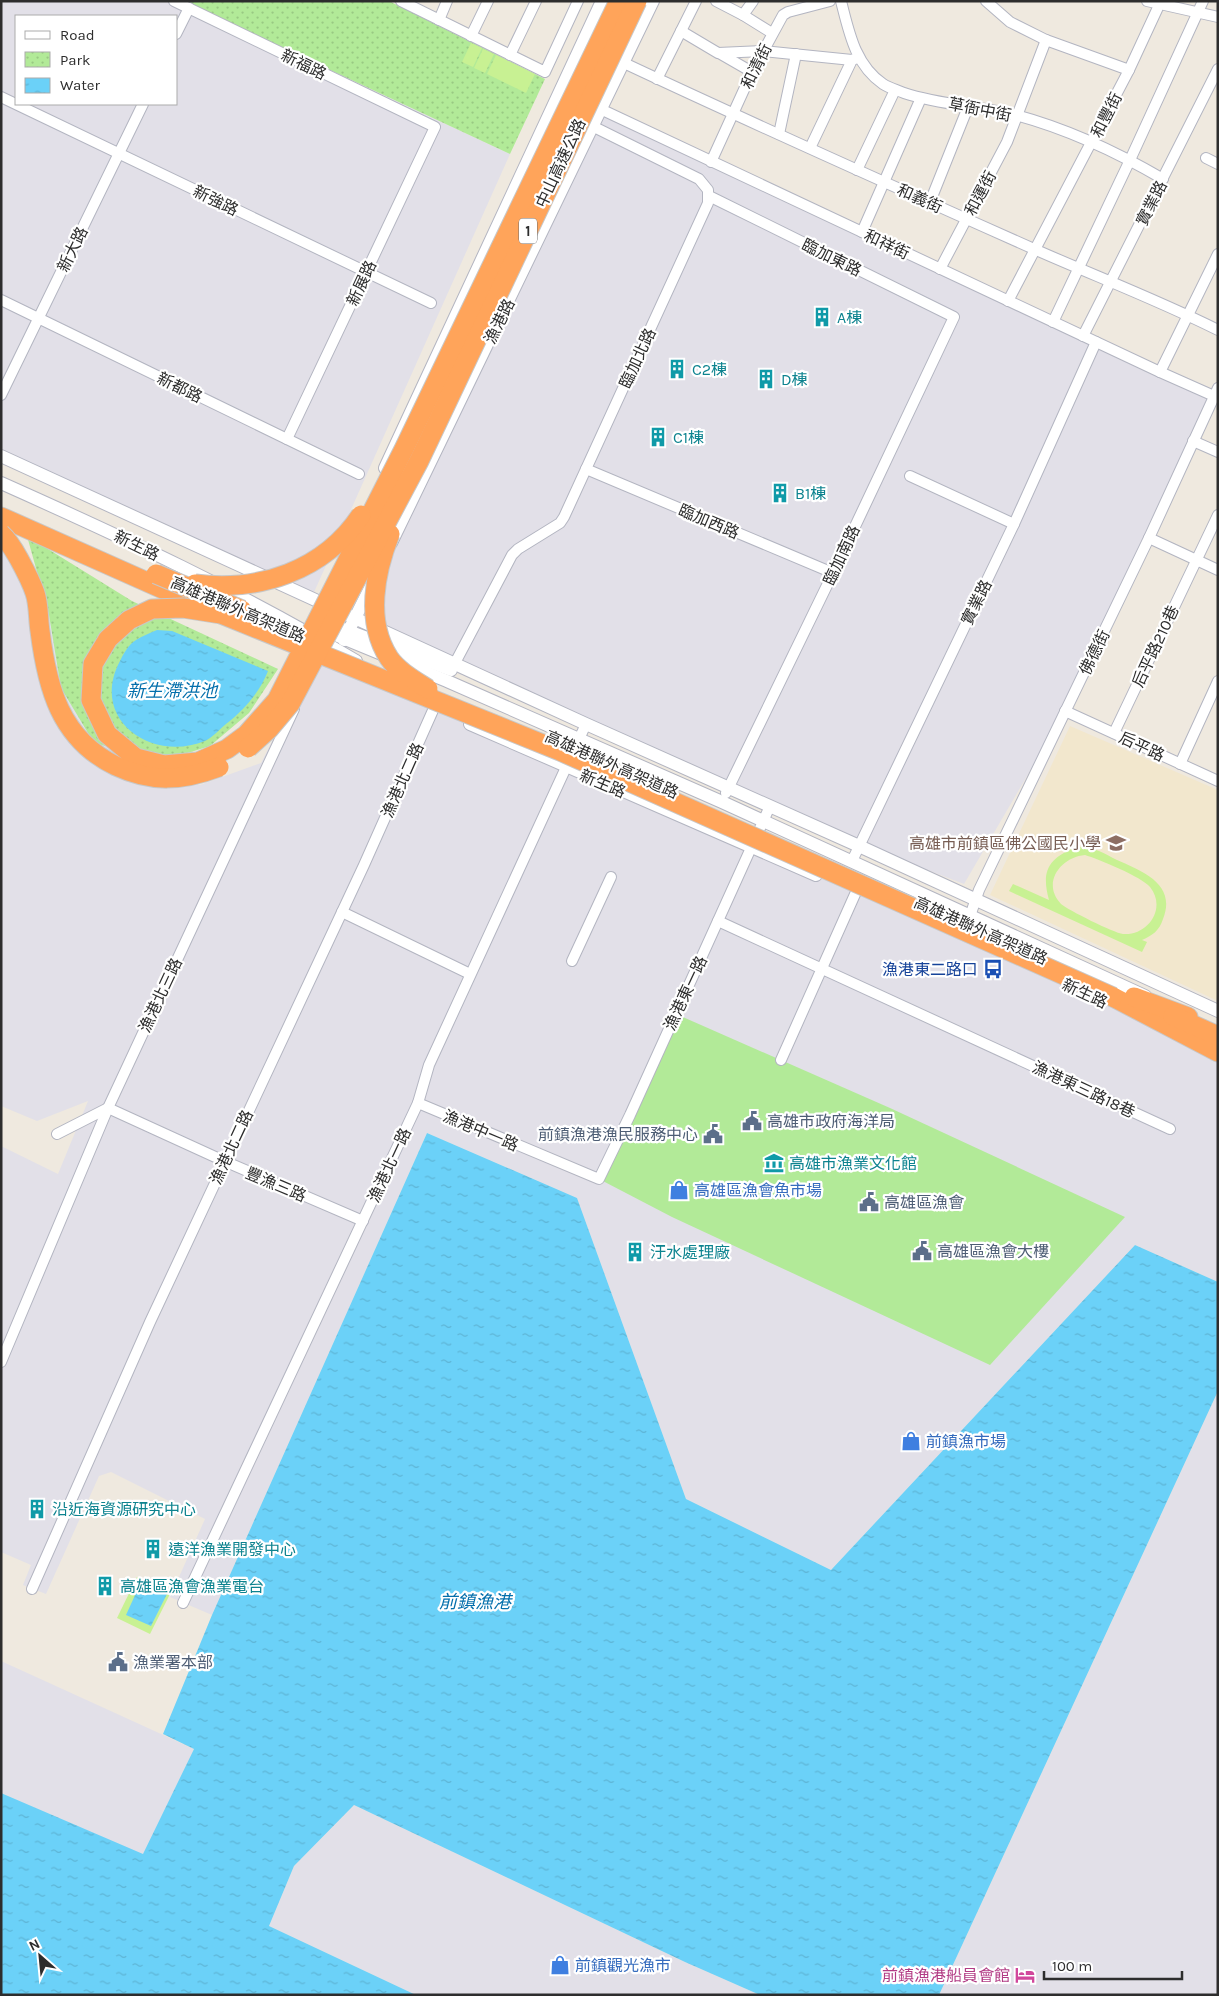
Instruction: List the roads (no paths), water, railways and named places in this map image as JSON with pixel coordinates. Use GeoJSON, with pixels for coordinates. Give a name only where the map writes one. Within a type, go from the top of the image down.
{"type":"FeatureCollection","features":[{"type":"Feature","properties":{"kind":"highway","name":"中山高速公路"},"geometry":{"type":"LineString","coordinates":[[404,450],[619,1]]}},
{"type":"Feature","properties":{"kind":"highway","name":"中山高速公路"},"geometry":{"type":"LineString","coordinates":[[419,461],[637,1]]}},
{"type":"Feature","properties":{"kind":"highway"},"geometry":{"type":"LineString","coordinates":[[156,574],[196,584],[243,586],[281,577],[299,569],[349,533],[404,450]]}},
{"type":"Feature","properties":{"kind":"highway"},"geometry":{"type":"LineString","coordinates":[[221,614],[183,608],[152,609],[129,620],[108,639],[98,655],[93,664],[91,700],[107,734],[136,758],[164,765],[198,762],[227,749],[240,739],[277,700],[404,450]]}},
{"type":"Feature","properties":{"kind":"highway"},"geometry":{"type":"LineString","coordinates":[[1,534],[8,541],[28,574],[36,595],[40,632],[52,696],[62,716],[76,735],[107,762],[133,774],[169,779],[188,777],[220,766],[245,751],[269,729],[290,704],[419,461]]}},
{"type":"Feature","properties":{"kind":"highway"},"geometry":{"type":"LineString","coordinates":[[419,461],[384,550],[375,593],[375,616],[381,642],[390,659],[405,674],[428,689]]}},
{"type":"Feature","properties":{"kind":"highway","name":"高雄港聯外高架道路"},"geometry":{"type":"LineString","coordinates":[[1,503],[156,574],[428,689],[565,743],[1115,994],[1218,1043]]}},
{"type":"Feature","properties":{"kind":"highway","name":"高雄港聯外高架道路"},"geometry":{"type":"LineString","coordinates":[[1,517],[221,614],[560,752],[1115,994],[1218,1036]]}},
{"type":"Feature","properties":{"kind":"highway"},"geometry":{"type":"LineString","coordinates":[[1115,994],[1218,1027]]}},
{"type":"Feature","properties":{"kind":"highway"},"geometry":{"type":"LineString","coordinates":[[1115,994],[1218,1052]]}},
{"type":"Feature","properties":{"kind":"street","name":"新福路"},"geometry":{"type":"LineString","coordinates":[[174,1],[435,128]]}},
{"type":"Feature","properties":{"kind":"street"},"geometry":{"type":"LineString","coordinates":[[401,1],[545,72],[578,1]]}},
{"type":"Feature","properties":{"kind":"street"},"geometry":{"type":"LineString","coordinates":[[439,20],[447,1]]}},
{"type":"Feature","properties":{"kind":"street"},"geometry":{"type":"LineString","coordinates":[[471,36],[488,1]]}},
{"type":"Feature","properties":{"kind":"street"},"geometry":{"type":"LineString","coordinates":[[510,55],[536,1]]}},
{"type":"Feature","properties":{"kind":"street"},"geometry":{"type":"LineString","coordinates":[[309,628],[602,1]]}},
{"type":"Feature","properties":{"kind":"street","name":"漁港路"},"geometry":{"type":"LineString","coordinates":[[350,628],[653,1]]}},
{"type":"Feature","properties":{"kind":"street"},"geometry":{"type":"LineString","coordinates":[[657,79],[696,1]]}},
{"type":"Feature","properties":{"kind":"street"},"geometry":{"type":"LineString","coordinates":[[716,1],[772,33]]}},
{"type":"Feature","properties":{"kind":"street"},"geometry":{"type":"LineString","coordinates":[[743,15],[753,1]]}},
{"type":"Feature","properties":{"kind":"street","name":"和清街"},"geometry":{"type":"LineString","coordinates":[[711,162],[752,72],[783,15],[830,1]]}},
{"type":"Feature","properties":{"kind":"street","name":"草衙中街"},"geometry":{"type":"LineString","coordinates":[[842,1],[855,59],[884,85],[920,98],[1016,115],[1092,142],[1130,160],[1163,179]]}},
{"type":"Feature","properties":{"kind":"street"},"geometry":{"type":"LineString","coordinates":[[986,1],[1010,22],[1046,40],[1129,70]]}},
{"type":"Feature","properties":{"kind":"street"},"geometry":{"type":"LineString","coordinates":[[1147,1],[1218,17]]}},
{"type":"Feature","properties":{"kind":"street"},"geometry":{"type":"LineString","coordinates":[[1053,322],[1203,1]]}},
{"type":"Feature","properties":{"kind":"street","name":"和豐街"},"geometry":{"type":"LineString","coordinates":[[1008,301],[1129,70],[1160,3]]}},
{"type":"Feature","properties":{"kind":"street"},"geometry":{"type":"LineString","coordinates":[[178,30],[189,8]]}},
{"type":"Feature","properties":{"kind":"street"},"geometry":{"type":"LineString","coordinates":[[681,31],[752,72]]}},
{"type":"Feature","properties":{"kind":"street","name":"和運街"},"geometry":{"type":"LineString","coordinates":[[940,269],[1007,142],[1046,40]]}},
{"type":"Feature","properties":{"kind":"street"},"geometry":{"type":"LineString","coordinates":[[718,53],[763,51],[855,59],[810,148]]}},
{"type":"Feature","properties":{"kind":"street"},"geometry":{"type":"LineString","coordinates":[[779,134],[796,54]]}},
{"type":"Feature","properties":{"kind":"street","name":"和義街"},"geometry":{"type":"LineString","coordinates":[[624,63],[857,170],[1188,315],[1218,330]]}},
{"type":"Feature","properties":{"kind":"street","name":"實業路"},"geometry":{"type":"LineString","coordinates":[[1082,336],[1216,76]]}},
{"type":"Feature","properties":{"kind":"street","name":"和祥街"},"geometry":{"type":"LineString","coordinates":[[561,90],[1160,372],[1216,392]]}},
{"type":"Feature","properties":{"kind":"street"},"geometry":{"type":"LineString","coordinates":[[857,170],[895,90]]}},
{"type":"Feature","properties":{"kind":"street","name":"新強路"},"geometry":{"type":"LineString","coordinates":[[1,97],[15,104]]}},
{"type":"Feature","properties":{"kind":"street"},"geometry":{"type":"LineString","coordinates":[[862,232],[920,98]]}},
{"type":"Feature","properties":{"kind":"street","name":"新強路"},"geometry":{"type":"LineString","coordinates":[[17,105],[431,303]]}},
{"type":"Feature","properties":{"kind":"street","name":"新大路"},"geometry":{"type":"LineString","coordinates":[[1,395],[142,105]]}},
{"type":"Feature","properties":{"kind":"street"},"geometry":{"type":"LineString","coordinates":[[553,107],[699,179],[704,183],[710,196]]}},
{"type":"Feature","properties":{"kind":"street"},"geometry":{"type":"LineString","coordinates":[[930,202],[968,107]]}},
{"type":"Feature","properties":{"kind":"street","name":"新展路"},"geometry":{"type":"LineString","coordinates":[[287,439],[435,128]]}},
{"type":"Feature","properties":{"kind":"street"},"geometry":{"type":"LineString","coordinates":[[1206,158],[1218,164]]}},
{"type":"Feature","properties":{"kind":"street","name":"臨加東路"},"geometry":{"type":"LineString","coordinates":[[710,196],[954,317]]}},
{"type":"Feature","properties":{"kind":"street","name":"臨加北路"},"geometry":{"type":"LineString","coordinates":[[453,666],[512,556],[518,549],[560,523],[564,518],[710,196]]}},
{"type":"Feature","properties":{"kind":"street"},"geometry":{"type":"LineString","coordinates":[[1160,372],[1218,254]]}},
{"type":"Feature","properties":{"kind":"street","name":"新都路"},"geometry":{"type":"LineString","coordinates":[[1,300],[359,474]]}},
{"type":"Feature","properties":{"kind":"street","name":"臨加南路"},"geometry":{"type":"LineString","coordinates":[[727,790],[833,573],[954,317]]}},
{"type":"Feature","properties":{"kind":"street","name":"實業路"},"geometry":{"type":"LineString","coordinates":[[855,852],[1014,524],[1096,342]]}},
{"type":"Feature","properties":{"kind":"street","name":"佛德街"},"geometry":{"type":"LineString","coordinates":[[973,907],[1149,538],[1216,392]]}},
{"type":"Feature","properties":{"kind":"street"},"geometry":{"type":"LineString","coordinates":[[1193,441],[1218,452]]}},
{"type":"Feature","properties":{"kind":"street","name":"新生路"},"geometry":{"type":"LineString","coordinates":[[1,456],[321,604],[350,628],[447,681],[583,731],[585,729],[727,790],[767,812]]}},
{"type":"Feature","properties":{"kind":"street","name":"新生路"},"geometry":{"type":"LineString","coordinates":[[1,465],[321,604]]}},
{"type":"Feature","properties":{"kind":"street","name":"臨加西路"},"geometry":{"type":"LineString","coordinates":[[586,469],[833,573]]}},
{"type":"Feature","properties":{"kind":"street","name":"新生路"},"geometry":{"type":"LineString","coordinates":[[1,474],[140,537],[328,638],[434,708],[1085,993],[1218,1059]]}},
{"type":"Feature","properties":{"kind":"street"},"geometry":{"type":"LineString","coordinates":[[910,476],[1014,524]]}},
{"type":"Feature","properties":{"kind":"street","name":"新生路"},"geometry":{"type":"LineString","coordinates":[[1,483],[137,544],[309,628]]}},
{"type":"Feature","properties":{"kind":"street","name":"后平路210巷"},"geometry":{"type":"LineString","coordinates":[[1114,733],[1218,515]]}},
{"type":"Feature","properties":{"kind":"street"},"geometry":{"type":"LineString","coordinates":[[1149,538],[1218,570]]}},
{"type":"Feature","properties":{"kind":"street","name":"新生路"},"geometry":{"type":"LineString","coordinates":[[328,638],[350,628],[453,666],[583,731],[767,812],[973,907],[1218,1027]]}},
{"type":"Feature","properties":{"kind":"street","name":"漁港北三路"},"geometry":{"type":"LineString","coordinates":[[1,1362],[108,1108],[328,638]]}},
{"type":"Feature","properties":{"kind":"street"},"geometry":{"type":"LineString","coordinates":[[1180,764],[1218,681]]}},
{"type":"Feature","properties":{"kind":"street","name":"漁港北二路"},"geometry":{"type":"LineString","coordinates":[[32,1589],[146,1330],[342,912],[434,708]]}},
{"type":"Feature","properties":{"kind":"street","name":"后平路"},"geometry":{"type":"LineString","coordinates":[[1065,711],[1218,781]]}},
{"type":"Feature","properties":{"kind":"street","name":"漁港北一路"},"geometry":{"type":"LineString","coordinates":[[183,1603],[418,1103],[429,1065],[583,731]]}},
{"type":"Feature","properties":{"kind":"street","name":"漁港東一路"},"geometry":{"type":"LineString","coordinates":[[599,1179],[630,1115],[767,812]]}},
{"type":"Feature","properties":{"kind":"street","name":"新生路"},"geometry":{"type":"LineString","coordinates":[[855,852],[973,907],[1185,1000],[1218,1011]]}},
{"type":"Feature","properties":{"kind":"street"},"geometry":{"type":"LineString","coordinates":[[572,961],[611,877]]}},
{"type":"Feature","properties":{"kind":"street"},"geometry":{"type":"LineString","coordinates":[[781,1060],[856,892]]}},
{"type":"Feature","properties":{"kind":"street"},"geometry":{"type":"LineString","coordinates":[[342,912],[470,974]]}},
{"type":"Feature","properties":{"kind":"street","name":"漁港東三路18巷"},"geometry":{"type":"LineString","coordinates":[[718,921],[1170,1129]]}},
{"type":"Feature","properties":{"kind":"street","name":"漁港中一路"},"geometry":{"type":"LineString","coordinates":[[418,1103],[599,1179]]}},
{"type":"Feature","properties":{"kind":"street"},"geometry":{"type":"LineString","coordinates":[[57,1134],[108,1108]]}},
{"type":"Feature","properties":{"kind":"street","name":"豐漁三路"},"geometry":{"type":"LineString","coordinates":[[108,1108],[363,1221]]}},
{"type":"Feature","properties":{"kind":"water","name":"新生滯洪池"},"geometry":{"type":"Polygon","coordinates":[[[157,630],[172,631],[268,671],[261,686],[245,707],[205,741],[185,746],[165,746],[146,741],[131,731],[119,718],[113,701],[113,682],[120,661],[126,649],[133,642],[157,630]]]}},
{"type":"Feature","properties":{"kind":"water","name":"前鎮漁港"},"geometry":{"type":"Polygon","coordinates":[[[427,1133],[577,1198],[686,1499],[831,1570],[1135,1245],[1218,1282],[1218,1391],[939,1995],[760,1995],[685,1962],[354,1805],[294,1866],[269,1926],[416,1995],[1,1995],[1,1793],[143,1854],[194,1749],[163,1734],[212,1615],[427,1133]]]}},
{"type":"Feature","properties":{"kind":"water"},"geometry":{"type":"Polygon","coordinates":[[[141,1582],[167,1594],[151,1626],[126,1615],[141,1582]]]}},
{"type":"Feature","properties":{"kind":"place","name":"A棟"},"geometry":{"type":"Point","coordinates":[822,317]}},
{"type":"Feature","properties":{"kind":"place","name":"C2棟"},"geometry":{"type":"Point","coordinates":[677,369]}},
{"type":"Feature","properties":{"kind":"place","name":"D棟"},"geometry":{"type":"Point","coordinates":[766,379]}},
{"type":"Feature","properties":{"kind":"place","name":"C1棟"},"geometry":{"type":"Point","coordinates":[658,437]}},
{"type":"Feature","properties":{"kind":"place","name":"B1棟"},"geometry":{"type":"Point","coordinates":[780,493]}},
{"type":"Feature","properties":{"kind":"place","name":"高雄市前鎮區佛公國民小學"},"geometry":{"type":"Point","coordinates":[1116,843]}},
{"type":"Feature","properties":{"kind":"place","name":"漁港東二路口"},"geometry":{"type":"Point","coordinates":[993,969]}},
{"type":"Feature","properties":{"kind":"place","name":"高雄市政府海洋局"},"geometry":{"type":"Point","coordinates":[752,1121]}},
{"type":"Feature","properties":{"kind":"place","name":"前鎮漁港漁民服務中心"},"geometry":{"type":"Point","coordinates":[713,1134]}},
{"type":"Feature","properties":{"kind":"place","name":"高雄市漁業文化館"},"geometry":{"type":"Point","coordinates":[774,1163]}},
{"type":"Feature","properties":{"kind":"place","name":"高雄區漁會魚市場"},"geometry":{"type":"Point","coordinates":[679,1190]}},
{"type":"Feature","properties":{"kind":"place","name":"高雄區漁會"},"geometry":{"type":"Point","coordinates":[869,1202]}},
{"type":"Feature","properties":{"kind":"place","name":"高雄區漁會大樓"},"geometry":{"type":"Point","coordinates":[922,1251]}},
{"type":"Feature","properties":{"kind":"place","name":"汙水處理廠"},"geometry":{"type":"Point","coordinates":[635,1252]}},
{"type":"Feature","properties":{"kind":"place","name":"前鎮漁市場"},"geometry":{"type":"Point","coordinates":[911,1441]}},
{"type":"Feature","properties":{"kind":"place","name":"沿近海資源研究中心"},"geometry":{"type":"Point","coordinates":[37,1509]}},
{"type":"Feature","properties":{"kind":"place","name":"遠洋漁業開發中心"},"geometry":{"type":"Point","coordinates":[153,1549]}},
{"type":"Feature","properties":{"kind":"place","name":"高雄區漁會漁業電台"},"geometry":{"type":"Point","coordinates":[105,1586]}},
{"type":"Feature","properties":{"kind":"place","name":"漁業署本部"},"geometry":{"type":"Point","coordinates":[118,1662]}},
{"type":"Feature","properties":{"kind":"place","name":"前鎮觀光漁市"},"geometry":{"type":"Point","coordinates":[560,1965]}},
{"type":"Feature","properties":{"kind":"place","name":"前鎮漁港船員會館"},"geometry":{"type":"Point","coordinates":[1025,1975]}}]}
